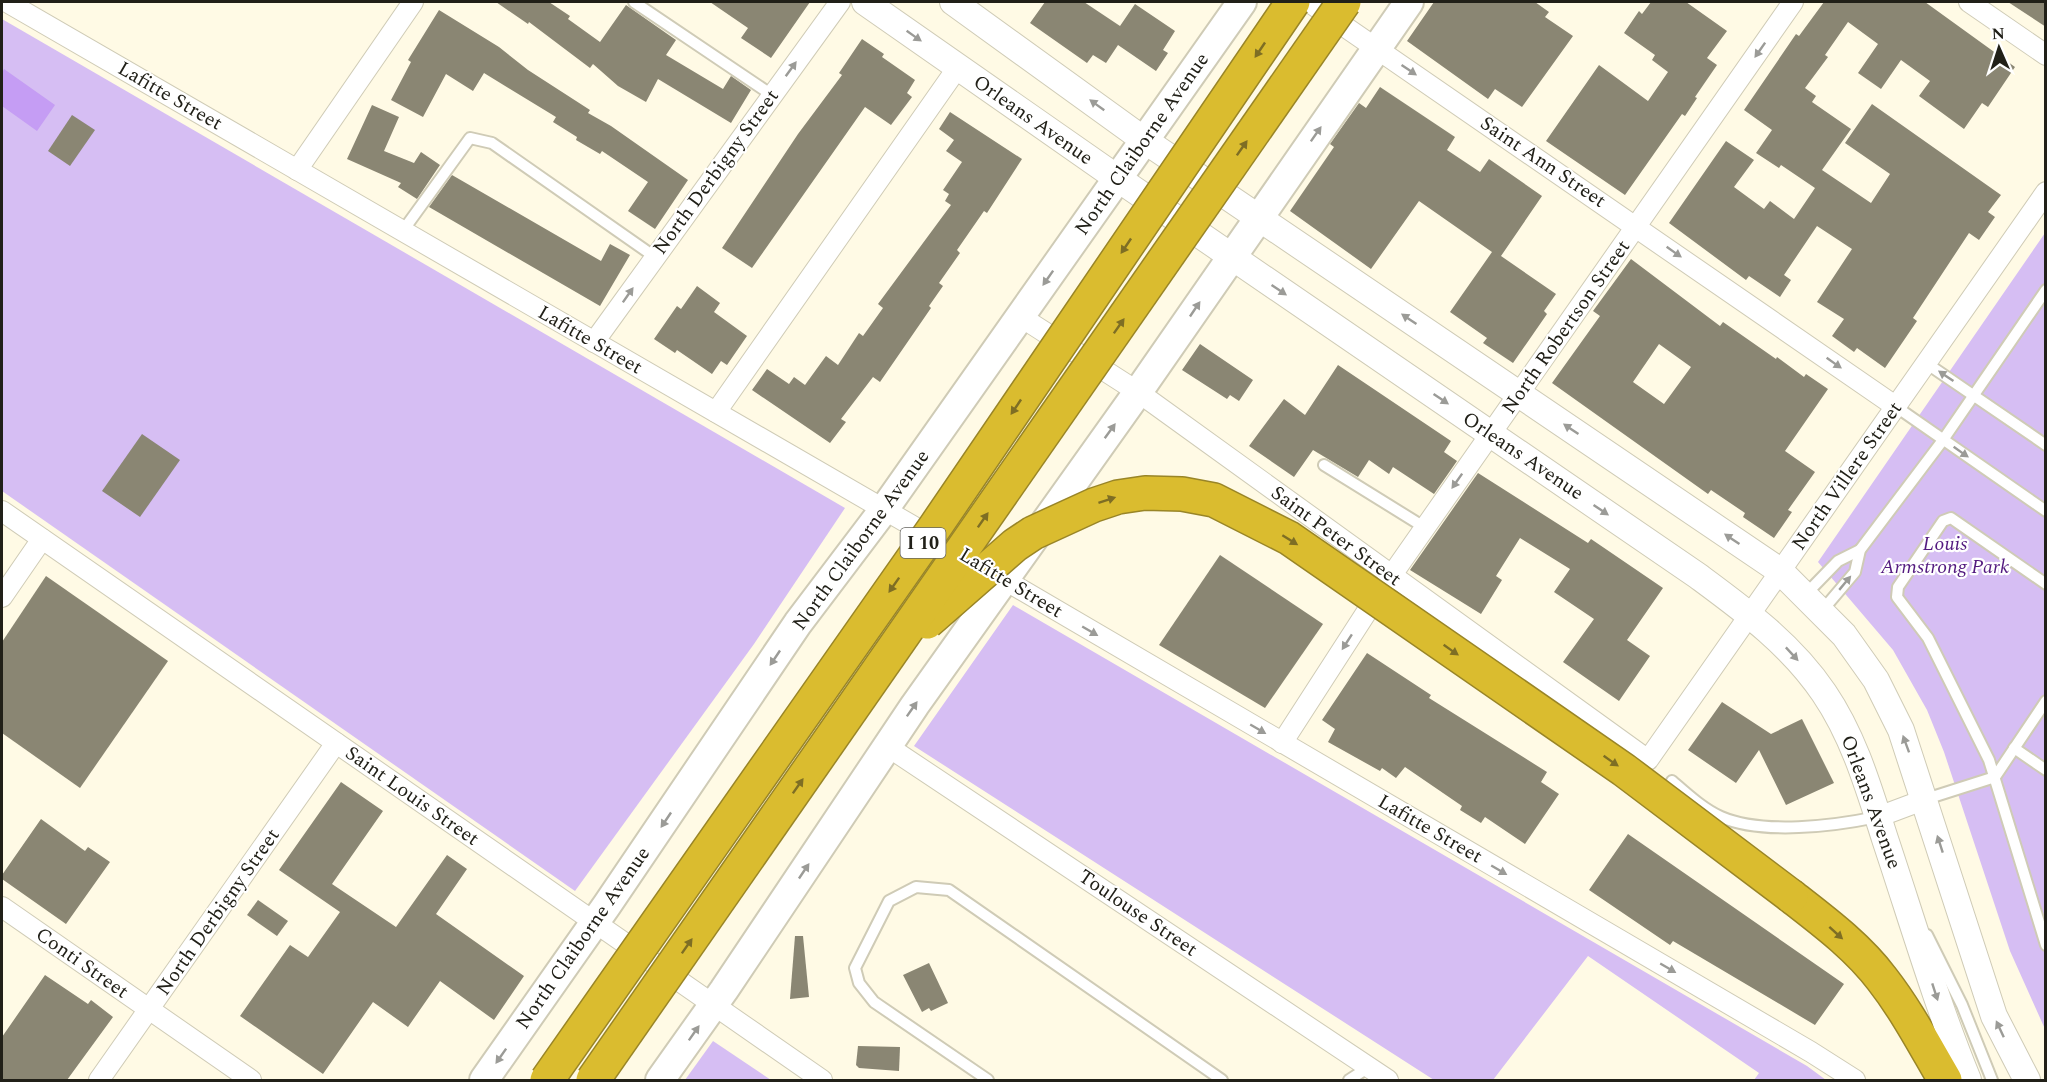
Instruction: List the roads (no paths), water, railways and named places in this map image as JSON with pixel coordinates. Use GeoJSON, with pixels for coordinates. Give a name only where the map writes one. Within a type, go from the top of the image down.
{"type":"FeatureCollection","features":[{"type":"Feature","properties":{"kind":"highway","name":"I 10"},"geometry":{"type":"LineString","coordinates":[[547,1080],[934,527],[1293,2]]}},
{"type":"Feature","properties":{"kind":"highway","name":"I 10"},"geometry":{"type":"LineString","coordinates":[[593,1080],[1344,2]]}},
{"type":"Feature","properties":{"kind":"highway"},"geometry":{"type":"LineString","coordinates":[[890,654],[1015,545],[1033,533],[1094,505],[1118,497],[1145,493],[1182,494],[1214,500],[1289,538],[1624,770],[1829,926],[1881,978],[1906,1012],[1945,1080]]}},
{"type":"Feature","properties":{"kind":"main road","name":"North Claiborne Avenue"},"geometry":{"type":"LineString","coordinates":[[484,1080],[595,923],[798,623],[885,508],[1242,2]]}},
{"type":"Feature","properties":{"kind":"main road"},"geometry":{"type":"LineString","coordinates":[[660,1080],[714,1005],[887,747],[1138,392],[1409,2]]}},
{"type":"Feature","properties":{"kind":"street","name":"Lafitte Street"},"geometry":{"type":"LineString","coordinates":[[7,2],[402,232],[885,508],[1855,1080]]}},
{"type":"Feature","properties":{"kind":"street"},"geometry":{"type":"LineString","coordinates":[[297,170],[413,2]]}},
{"type":"Feature","properties":{"kind":"street","name":"North Derbigny Street"},"geometry":{"type":"LineString","coordinates":[[594,342],[840,2]]}},
{"type":"Feature","properties":{"kind":"street","name":"Orleans Avenue"},"geometry":{"type":"LineString","coordinates":[[866,2],[1231,257],[1750,614],[1794,655],[1824,693],[1859,761],[1948,1030],[1968,1080]]}},
{"type":"Feature","properties":{"kind":"street"},"geometry":{"type":"LineString","coordinates":[[954,2],[1144,140],[1780,571],[1844,636],[1876,680],[1901,730],[1926,799],[1994,1016],[2027,1080]]}},
{"type":"Feature","properties":{"kind":"street","name":"Saint Ann Street"},"geometry":{"type":"LineString","coordinates":[[1309,2],[1895,406]]}},
{"type":"Feature","properties":{"kind":"street","name":"North Robertson Street"},"geometry":{"type":"LineString","coordinates":[[1282,743],[1390,576],[1520,394],[1793,2]]}},
{"type":"Feature","properties":{"kind":"street"},"geometry":{"type":"LineString","coordinates":[[1969,2],[2046,55]]}},
{"type":"Feature","properties":{"kind":"street"},"geometry":{"type":"LineString","coordinates":[[716,412],[958,67]]}},
{"type":"Feature","properties":{"kind":"street","name":"North Villere Street"},"geometry":{"type":"LineString","coordinates":[[1648,760],[2046,192]]}},
{"type":"Feature","properties":{"kind":"street","name":"Saint Peter Street"},"geometry":{"type":"LineString","coordinates":[[1021,317],[1138,392],[1648,760]]}},
{"type":"Feature","properties":{"kind":"street","name":"Saint Louis Street"},"geometry":{"type":"LineString","coordinates":[[2,511],[822,1080]]}},
{"type":"Feature","properties":{"kind":"street"},"geometry":{"type":"LineString","coordinates":[[2,597],[42,539]]}},
{"type":"Feature","properties":{"kind":"street","name":"North Derbigny Street"},"geometry":{"type":"LineString","coordinates":[[99,1080],[336,743]]}},
{"type":"Feature","properties":{"kind":"street","name":"Toulouse Street"},"geometry":{"type":"LineString","coordinates":[[887,747],[1389,1080]]}},
{"type":"Feature","properties":{"kind":"street"},"geometry":{"type":"LineString","coordinates":[[1878,817],[1926,799]]}},
{"type":"Feature","properties":{"kind":"street","name":"Conti Street"},"geometry":{"type":"LineString","coordinates":[[2,907],[251,1080]]}},
{"type":"Feature","properties":{"kind":"lane"},"geometry":{"type":"LineString","coordinates":[[634,2],[772,95]]}},
{"type":"Feature","properties":{"kind":"lane"},"geometry":{"type":"LineString","coordinates":[[402,232],[470,138],[492,143],[655,257]]}},
{"type":"Feature","properties":{"kind":"lane"},"geometry":{"type":"LineString","coordinates":[[1812,604],[1855,572],[1860,550],[1943,440],[2046,290]]}},
{"type":"Feature","properties":{"kind":"lane"},"geometry":{"type":"LineString","coordinates":[[1926,363],[2046,445]]}},
{"type":"Feature","properties":{"kind":"lane"},"geometry":{"type":"LineString","coordinates":[[1895,406],[2046,511]]}},
{"type":"Feature","properties":{"kind":"lane"},"geometry":{"type":"LineString","coordinates":[[1324,465],[1424,527]]}},
{"type":"Feature","properties":{"kind":"lane"},"geometry":{"type":"LineString","coordinates":[[2046,584],[1951,518],[1943,521],[1898,587],[1897,597],[1929,638],[1971,721],[1995,777],[2046,945]]}},
{"type":"Feature","properties":{"kind":"lane"},"geometry":{"type":"LineString","coordinates":[[1812,604],[1838,561],[1860,550]]}},
{"type":"Feature","properties":{"kind":"lane"},"geometry":{"type":"LineString","coordinates":[[1926,799],[1995,777],[2046,701]]}},
{"type":"Feature","properties":{"kind":"lane"},"geometry":{"type":"LineString","coordinates":[[2014,748],[2046,770]]}},
{"type":"Feature","properties":{"kind":"lane"},"geometry":{"type":"LineString","coordinates":[[1672,781],[1711,812],[1746,826],[1844,824],[1878,817]]}},
{"type":"Feature","properties":{"kind":"lane"},"geometry":{"type":"LineString","coordinates":[[988,1080],[874,1002],[859,983],[855,968],[889,901],[916,887],[949,890],[1222,1080]]}},
{"type":"Feature","properties":{"kind":"lane"},"geometry":{"type":"LineString","coordinates":[[1904,896],[1943,963],[1992,1080]]}},
{"type":"Feature","properties":{"kind":"lane"},"geometry":{"type":"LineString","coordinates":[[1349,1080],[1369,1067]]}},
{"type":"Feature","properties":{"kind":"park label","name":"Louis Armstrong Park"},"geometry":{"type":"Point","coordinates":[1945,556]}}]}
